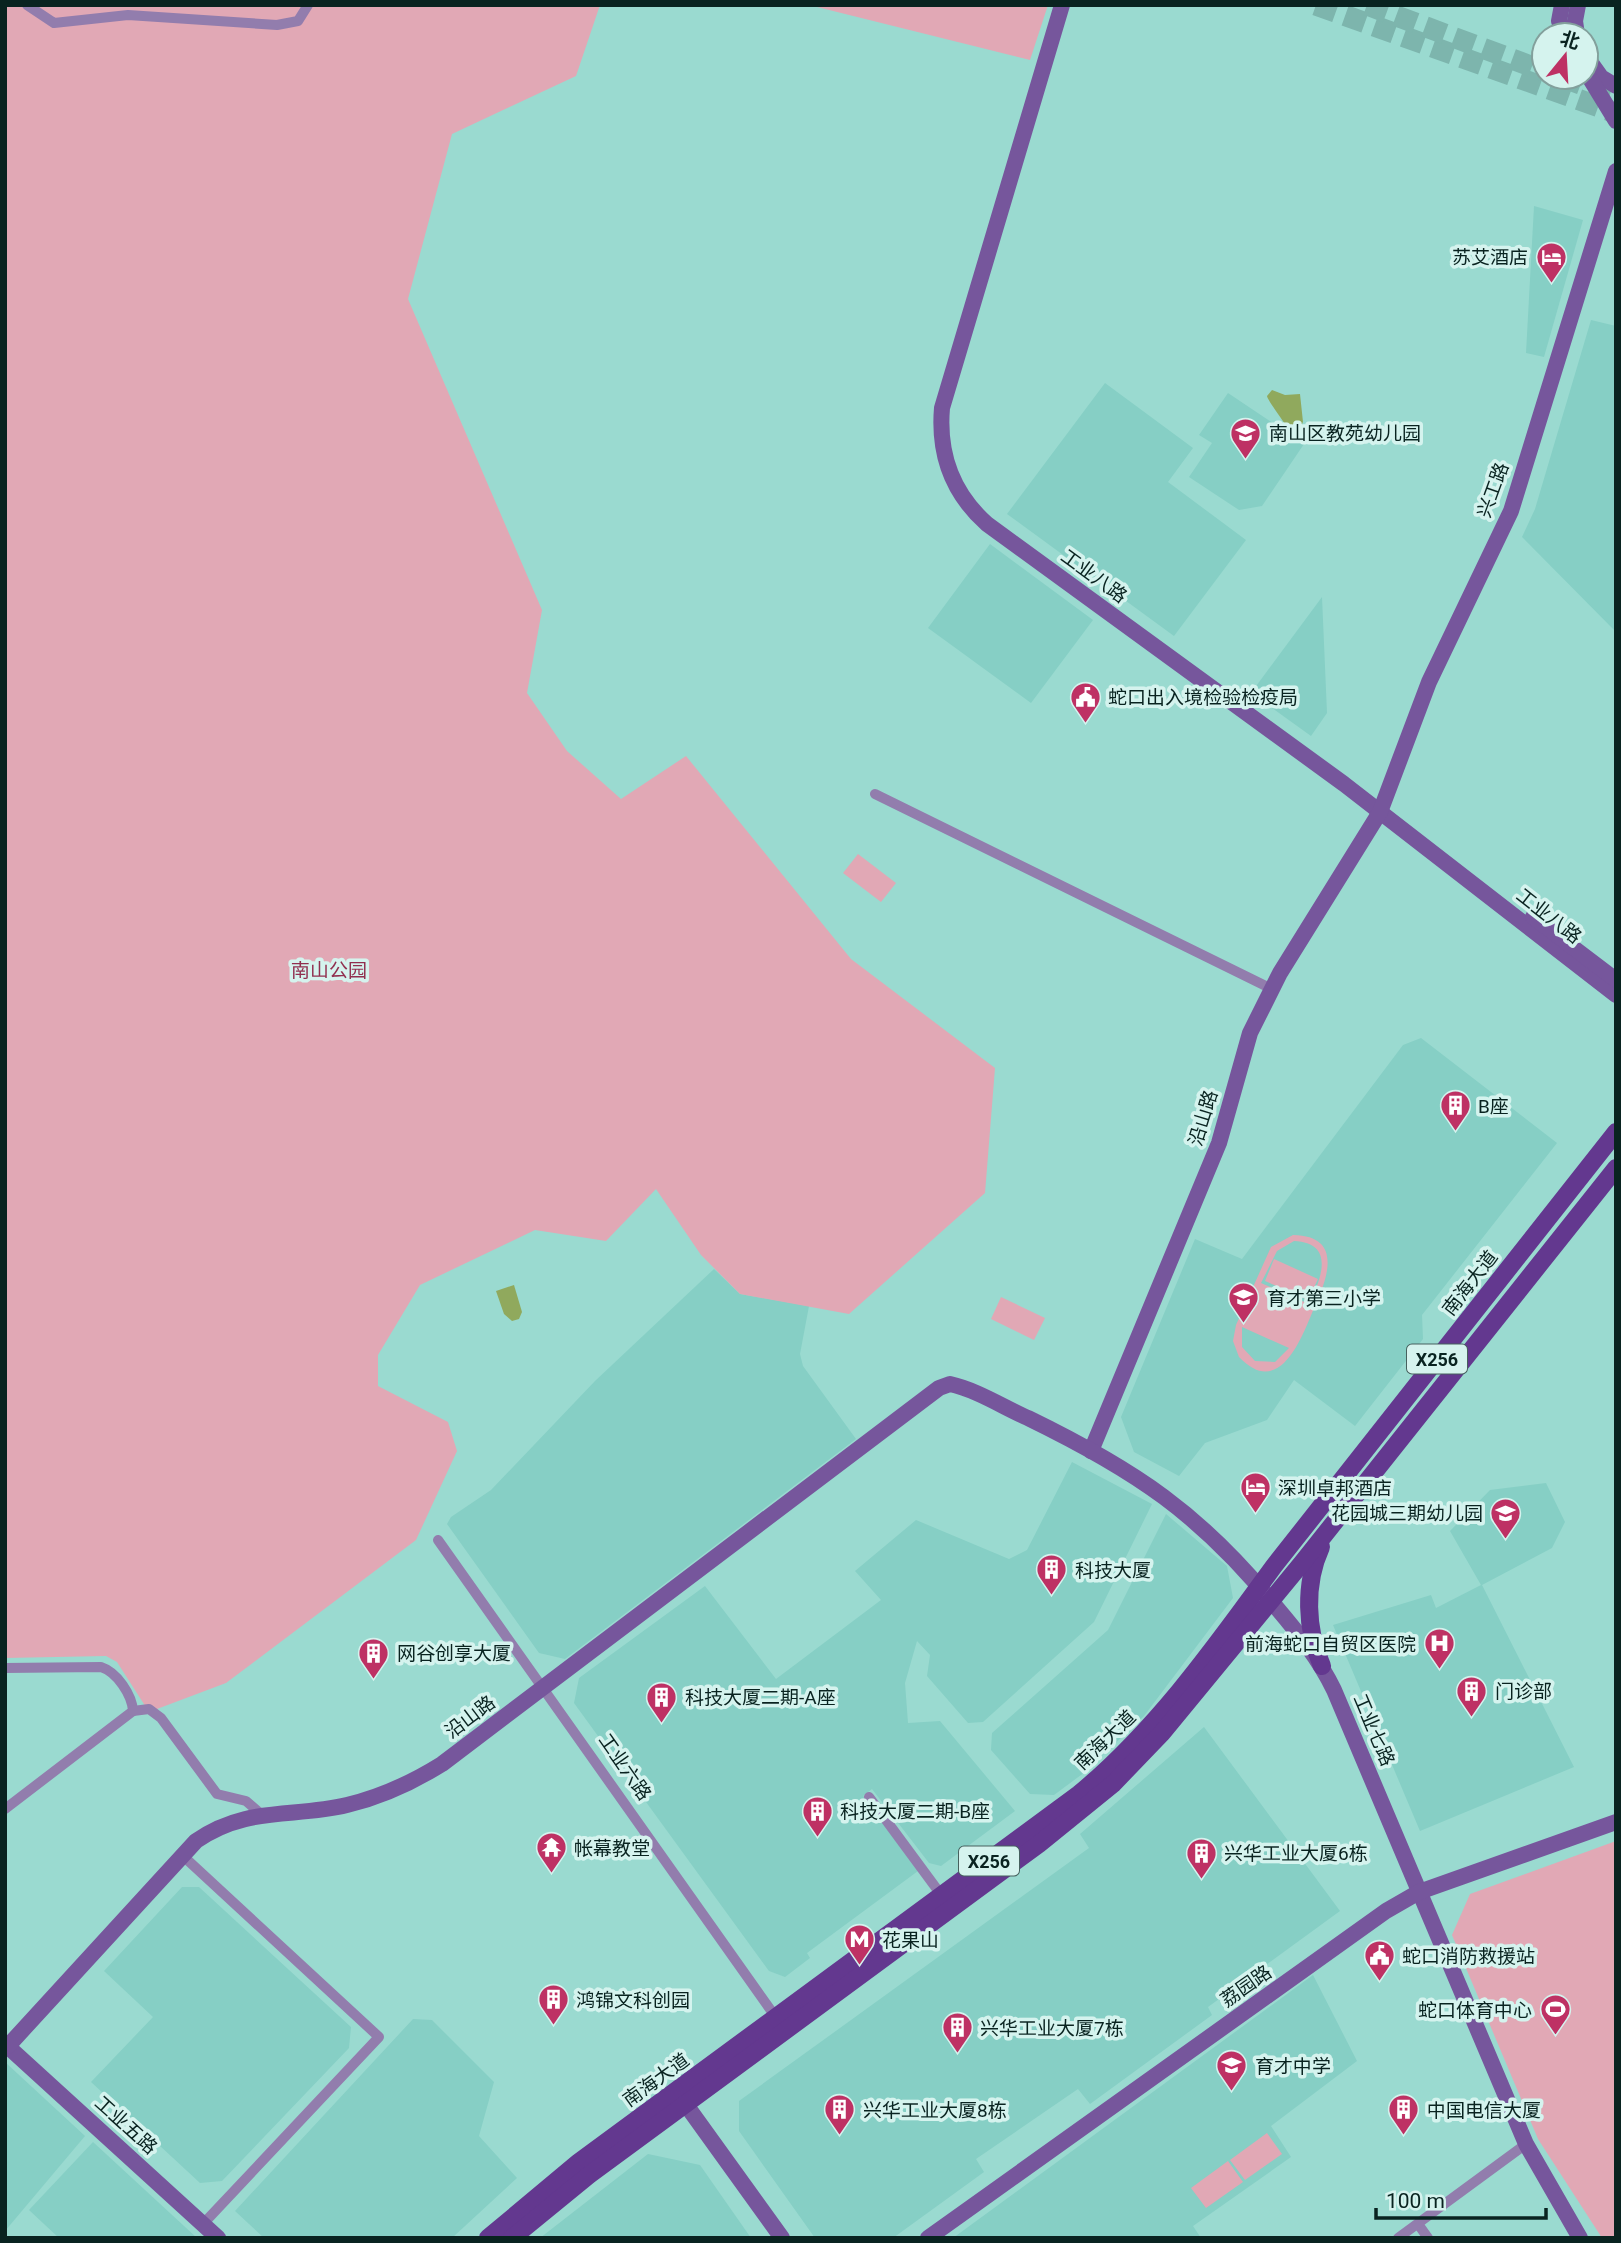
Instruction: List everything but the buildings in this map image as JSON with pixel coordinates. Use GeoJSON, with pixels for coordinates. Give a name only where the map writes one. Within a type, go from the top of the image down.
{"type":"FeatureCollection","features":[{"type":"Feature","properties":{"kind":"main road","name":"南海大道"},"geometry":{"type":"LineString","coordinates":[[488,2238],[579,2162],[681,2098],[1088,1805],[1161,1734],[1616,1132]]}},
{"type":"Feature","properties":{"kind":"main road","name":"南海大道"},"geometry":{"type":"LineString","coordinates":[[512,2238],[777,2019],[1079,1794],[1129,1749],[1227,1631],[1331,1528],[1616,1168]]}},
{"type":"Feature","properties":{"kind":"main road"},"geometry":{"type":"LineString","coordinates":[[1322,1666],[1314,1644],[1309,1603],[1318,1553],[1331,1528]]}},
{"type":"Feature","properties":{"kind":"street"},"geometry":{"type":"LineString","coordinates":[[27,5],[54,23],[128,15],[277,25],[298,21],[308,5]]}},
{"type":"Feature","properties":{"kind":"street","name":"工业八路"},"geometry":{"type":"LineString","coordinates":[[1062,5],[946,391],[940,426],[942,445],[952,480],[969,508],[987,524],[1381,807],[1616,995]]}},
{"type":"Feature","properties":{"kind":"street","name":"工业八路"},"geometry":{"type":"LineString","coordinates":[[1072,5],[956,394],[952,444],[961,477],[976,502],[992,516],[1616,980]]}},
{"type":"Feature","properties":{"kind":"street"},"geometry":{"type":"LineString","coordinates":[[1559,21],[1570,6]]}},
{"type":"Feature","properties":{"kind":"street"},"geometry":{"type":"LineString","coordinates":[[1600,76],[1616,86]]}},
{"type":"Feature","properties":{"kind":"street"},"geometry":{"type":"LineString","coordinates":[[1598,91],[1616,121]]}},
{"type":"Feature","properties":{"kind":"street","name":"兴工路"},"geometry":{"type":"LineString","coordinates":[[1381,807],[1429,682],[1511,511],[1616,171]]}},
{"type":"Feature","properties":{"kind":"street"},"geometry":{"type":"LineString","coordinates":[[875,794],[1272,989]]}},
{"type":"Feature","properties":{"kind":"street","name":"沿山路"},"geometry":{"type":"LineString","coordinates":[[1091,1451],[1219,1143],[1250,1033],[1272,989],[1381,807]]}},
{"type":"Feature","properties":{"kind":"street","name":"沿山路"},"geometry":{"type":"LineString","coordinates":[[7,2045],[182,1855],[211,1830],[261,1814],[348,1805],[400,1787],[442,1764],[939,1388],[956,1385]]}},
{"type":"Feature","properties":{"kind":"street","name":"工业七路"},"geometry":{"type":"LineString","coordinates":[[956,1385],[1091,1451],[1151,1485],[1194,1517],[1265,1593],[1322,1666],[1526,2144],[1580,2238]]}},
{"type":"Feature","properties":{"kind":"street","name":"工业六路"},"geometry":{"type":"LineString","coordinates":[[438,1540],[777,2019]]}},
{"type":"Feature","properties":{"kind":"street"},"geometry":{"type":"LineString","coordinates":[[5,1668],[108,1669],[132,1700],[133,1711]]}},
{"type":"Feature","properties":{"kind":"street"},"geometry":{"type":"LineString","coordinates":[[5,1809],[133,1711],[149,1709],[161,1718],[217,1794],[246,1801],[261,1814]]}},
{"type":"Feature","properties":{"kind":"street"},"geometry":{"type":"LineString","coordinates":[[869,1797],[942,1896]]}},
{"type":"Feature","properties":{"kind":"street","name":"荔园路"},"geometry":{"type":"LineString","coordinates":[[928,2238],[1386,1911],[1419,1892],[1616,1822]]}},
{"type":"Feature","properties":{"kind":"street"},"geometry":{"type":"LineString","coordinates":[[182,1855],[379,2037],[203,2224]]}},
{"type":"Feature","properties":{"kind":"street","name":"工业五路"},"geometry":{"type":"LineString","coordinates":[[7,2045],[218,2238]]}},
{"type":"Feature","properties":{"kind":"street"},"geometry":{"type":"LineString","coordinates":[[681,2098],[782,2238]]}},
{"type":"Feature","properties":{"kind":"street"},"geometry":{"type":"LineString","coordinates":[[1398,2238],[1526,2144]]}},
{"type":"Feature","properties":{"kind":"street"},"geometry":{"type":"LineString","coordinates":[[1418,2224],[1428,2238]]}},
{"type":"Feature","properties":{"kind":"shaded area"},"geometry":{"type":"Polygon","coordinates":[[[1534,206],[1583,220],[1544,357],[1526,353],[1534,206]]]}},
{"type":"Feature","properties":{"kind":"shaded area"},"geometry":{"type":"Polygon","coordinates":[[[1591,320],[1616,326],[1616,632],[1522,537],[1535,509],[1591,320]]]}},
{"type":"Feature","properties":{"kind":"shaded area"},"geometry":{"type":"Polygon","coordinates":[[[1105,383],[1193,448],[1168,482],[1246,540],[1174,636],[1007,514],[1105,383]]]}},
{"type":"Feature","properties":{"kind":"shaded area"},"geometry":{"type":"Polygon","coordinates":[[[1272,390],[1285,395],[1300,394],[1303,422],[1300,428],[1289,429],[1267,396],[1272,390]]]}},
{"type":"Feature","properties":{"kind":"shaded area","name":"南山区教苑幼儿园"},"geometry":{"type":"Polygon","coordinates":[[[1228,393],[1304,444],[1262,506],[1239,510],[1189,477],[1212,443],[1199,435],[1228,393]]]}},
{"type":"Feature","properties":{"kind":"shaded area"},"geometry":{"type":"Polygon","coordinates":[[[990,544],[1093,620],[1031,703],[928,628],[990,544]]]}},
{"type":"Feature","properties":{"kind":"shaded area"},"geometry":{"type":"Polygon","coordinates":[[[1322,597],[1327,713],[1311,736],[1251,693],[1322,597]]]}},
{"type":"Feature","properties":{"kind":"shaded area"},"geometry":{"type":"Polygon","coordinates":[[[1421,1038],[1557,1143],[1422,1315],[1423,1339],[1355,1426],[1294,1380],[1267,1420],[1205,1443],[1179,1476],[1134,1452],[1121,1417],[1195,1239],[1242,1259],[1403,1045],[1421,1038]]]}},
{"type":"Feature","properties":{"kind":"shaded area"},"geometry":{"type":"Polygon","coordinates":[[[714,1269],[740,1294],[809,1306],[800,1354],[803,1366],[856,1439],[565,1659],[539,1653],[447,1524],[451,1517],[491,1490],[595,1381],[714,1269]]]}},
{"type":"Feature","properties":{"kind":"shaded area"},"geometry":{"type":"Polygon","coordinates":[[[514,1285],[522,1312],[519,1319],[512,1321],[504,1314],[496,1291],[514,1285]]]}},
{"type":"Feature","properties":{"kind":"shaded area"},"geometry":{"type":"Polygon","coordinates":[[[1072,1462],[1152,1504],[1094,1622],[983,1722],[968,1723],[927,1676],[930,1655],[917,1641],[905,1683],[908,1723],[940,1721],[1015,1811],[941,1866],[929,1863],[872,1789],[863,1796],[918,1871],[807,1953],[810,1958],[785,1977],[769,1971],[574,1703],[579,1678],[705,1586],[776,1679],[881,1600],[855,1571],[916,1520],[1009,1559],[1027,1550],[1072,1462]]]}},
{"type":"Feature","properties":{"kind":"shaded area","name":"前海蛇口自贸区医院"},"geometry":{"type":"Polygon","coordinates":[[[1546,1483],[1565,1522],[1552,1548],[1482,1585],[1574,1767],[1420,1831],[1333,1625],[1431,1595],[1436,1608],[1481,1585],[1450,1531],[1490,1490],[1546,1483]]]}},
{"type":"Feature","properties":{"kind":"shaded area"},"geometry":{"type":"Polygon","coordinates":[[[1166,1514],[1227,1566],[1233,1598],[1144,1716],[1085,1772],[1054,1795],[1030,1794],[991,1750],[992,1733],[1108,1630],[1166,1514]]]}},
{"type":"Feature","properties":{"kind":"shaded area"},"geometry":{"type":"Polygon","coordinates":[[[1204,1727],[1340,1911],[1208,2007],[1212,2015],[1090,2104],[1078,2089],[976,2159],[984,2172],[893,2238],[815,2238],[739,2131],[739,2101],[1089,1848],[1080,1834],[1204,1727]]]}},
{"type":"Feature","properties":{"kind":"shaded area"},"geometry":{"type":"Polygon","coordinates":[[[182,1887],[199,1887],[351,2027],[349,2048],[222,2181],[200,2183],[91,2082],[153,2017],[104,1971],[182,1887]]]}},
{"type":"Feature","properties":{"kind":"shaded area","name":"育才中学"},"geometry":{"type":"Polygon","coordinates":[[[1313,1975],[1357,2061],[1271,2126],[1291,2157],[1193,2226],[1201,2238],[953,2238],[1313,1975]]]}},
{"type":"Feature","properties":{"kind":"shaded area"},"geometry":{"type":"Polygon","coordinates":[[[413,2019],[432,2020],[494,2082],[479,2136],[517,2178],[452,2238],[264,2238],[235,2211],[413,2019]]]}},
{"type":"Feature","properties":{"kind":"shaded area"},"geometry":{"type":"Polygon","coordinates":[[[5,2062],[85,2136],[5,2231],[5,2062]]]}},
{"type":"Feature","properties":{"kind":"shaded area"},"geometry":{"type":"Polygon","coordinates":[[[93,2142],[197,2238],[59,2238],[29,2210],[93,2142]]]}},
{"type":"Feature","properties":{"kind":"shaded area"},"geometry":{"type":"Polygon","coordinates":[[[648,2154],[700,2165],[751,2238],[540,2238],[648,2154]]]}},
{"type":"Feature","properties":{"kind":"green space","name":"南山公园"},"geometry":{"type":"Polygon","coordinates":[[[5,5],[600,5],[576,76],[452,134],[408,299],[542,610],[527,693],[567,751],[621,799],[686,756],[851,959],[995,1068],[985,1193],[849,1314],[740,1294],[701,1255],[656,1189],[606,1241],[535,1230],[420,1285],[378,1355],[378,1386],[448,1422],[457,1451],[416,1540],[226,1683],[149,1712],[117,1662],[106,1656],[5,1658],[5,5]]]}},
{"type":"Feature","properties":{"kind":"green space"},"geometry":{"type":"Polygon","coordinates":[[[809,5],[1048,5],[1030,60],[809,5]]]}},
{"type":"Feature","properties":{"kind":"green space"},"geometry":{"type":"Polygon","coordinates":[[[858,854],[896,883],[881,902],[843,873],[858,854]]]}},
{"type":"Feature","properties":{"kind":"green space"},"geometry":{"type":"Polygon","coordinates":[[[1293,1235],[1310,1237],[1321,1244],[1328,1264],[1322,1289],[1294,1350],[1276,1369],[1265,1372],[1253,1368],[1239,1357],[1233,1341],[1236,1325],[1271,1247],[1293,1235]],[[1294,1241],[1277,1251],[1261,1283],[1309,1304],[1320,1274],[1321,1256],[1316,1248],[1307,1243],[1294,1241]],[[1242,1327],[1242,1347],[1255,1361],[1275,1362],[1289,1348],[1242,1327]]]}},
{"type":"Feature","properties":{"kind":"green space"},"geometry":{"type":"Polygon","coordinates":[[[1274,1259],[1318,1279],[1308,1300],[1265,1281],[1274,1259]]]}},
{"type":"Feature","properties":{"kind":"green space"},"geometry":{"type":"Polygon","coordinates":[[[1001,1297],[1045,1318],[1034,1340],[991,1319],[1001,1297]]]}},
{"type":"Feature","properties":{"kind":"green space","name":"蛇口体育中心"},"geometry":{"type":"Polygon","coordinates":[[[1616,1841],[1616,2238],[1602,2238],[1538,2139],[1452,1935],[1470,1894],[1616,1841]]]}},
{"type":"Feature","properties":{"kind":"green space"},"geometry":{"type":"Polygon","coordinates":[[[1267,2133],[1282,2154],[1245,2180],[1230,2160],[1267,2133]]]}},
{"type":"Feature","properties":{"kind":"green space"},"geometry":{"type":"Polygon","coordinates":[[[1228,2161],[1243,2182],[1206,2208],[1191,2188],[1228,2161]]]}},
{"type":"Feature","properties":{"kind":"tunnel"},"geometry":{"type":"LineString","coordinates":[[1316,5],[1616,113]]}},
{"type":"Feature","properties":{"kind":"tunnel"},"geometry":{"type":"LineString","coordinates":[[1367,5],[1530,66]]}},
{"type":"Feature","properties":{"kind":"tunnel"},"geometry":{"type":"LineString","coordinates":[[1599,91],[1610,95]]}},
{"type":"Feature","properties":{"kind":"place","name":"苏艾酒店"},"geometry":{"type":"Point","coordinates":[1551,284]}},
{"type":"Feature","properties":{"kind":"place","name":"南山区教苑幼儿园"},"geometry":{"type":"Point","coordinates":[1246,460]}},
{"type":"Feature","properties":{"kind":"place","name":"蛇口出入境检验检疫局"},"geometry":{"type":"Point","coordinates":[1085,724]}},
{"type":"Feature","properties":{"kind":"place","name":"B座"},"geometry":{"type":"Point","coordinates":[1455,1133]}},
{"type":"Feature","properties":{"kind":"place","name":"育才第三小学"},"geometry":{"type":"Point","coordinates":[1244,1325]}},
{"type":"Feature","properties":{"kind":"place","name":"深圳卓邦酒店"},"geometry":{"type":"Point","coordinates":[1255,1515]}},
{"type":"Feature","properties":{"kind":"place","name":"花园城三期幼儿园"},"geometry":{"type":"Point","coordinates":[1506,1540]}},
{"type":"Feature","properties":{"kind":"place","name":"科技大厦"},"geometry":{"type":"Point","coordinates":[1052,1597]}},
{"type":"Feature","properties":{"kind":"place","name":"前海蛇口自贸区医院"},"geometry":{"type":"Point","coordinates":[1439,1671]}},
{"type":"Feature","properties":{"kind":"place","name":"网谷创享大厦"},"geometry":{"type":"Point","coordinates":[374,1680]}},
{"type":"Feature","properties":{"kind":"place","name":"门诊部"},"geometry":{"type":"Point","coordinates":[1472,1718]}},
{"type":"Feature","properties":{"kind":"place","name":"科技大厦二期-A座"},"geometry":{"type":"Point","coordinates":[662,1724]}},
{"type":"Feature","properties":{"kind":"place","name":"科技大厦二期-B座"},"geometry":{"type":"Point","coordinates":[817,1838]}},
{"type":"Feature","properties":{"kind":"place","name":"帐幕教堂"},"geometry":{"type":"Point","coordinates":[551,1875]}},
{"type":"Feature","properties":{"kind":"place","name":"兴华工业大厦6栋"},"geometry":{"type":"Point","coordinates":[1201,1880]}},
{"type":"Feature","properties":{"kind":"place","name":"花果山"},"geometry":{"type":"Point","coordinates":[859,1967]}},
{"type":"Feature","properties":{"kind":"place","name":"蛇口消防救援站"},"geometry":{"type":"Point","coordinates":[1379,1983]}},
{"type":"Feature","properties":{"kind":"place","name":"鸿锦文科创园"},"geometry":{"type":"Point","coordinates":[553,2027]}},
{"type":"Feature","properties":{"kind":"place","name":"蛇口体育中心"},"geometry":{"type":"Point","coordinates":[1555,2037]}},
{"type":"Feature","properties":{"kind":"place","name":"兴华工业大厦7栋"},"geometry":{"type":"Point","coordinates":[957,2055]}},
{"type":"Feature","properties":{"kind":"place","name":"育才中学"},"geometry":{"type":"Point","coordinates":[1232,2093]}},
{"type":"Feature","properties":{"kind":"place","name":"兴华工业大厦8栋"},"geometry":{"type":"Point","coordinates":[840,2137]}},
{"type":"Feature","properties":{"kind":"place","name":"中国电信大厦"},"geometry":{"type":"Point","coordinates":[1404,2137]}}]}
